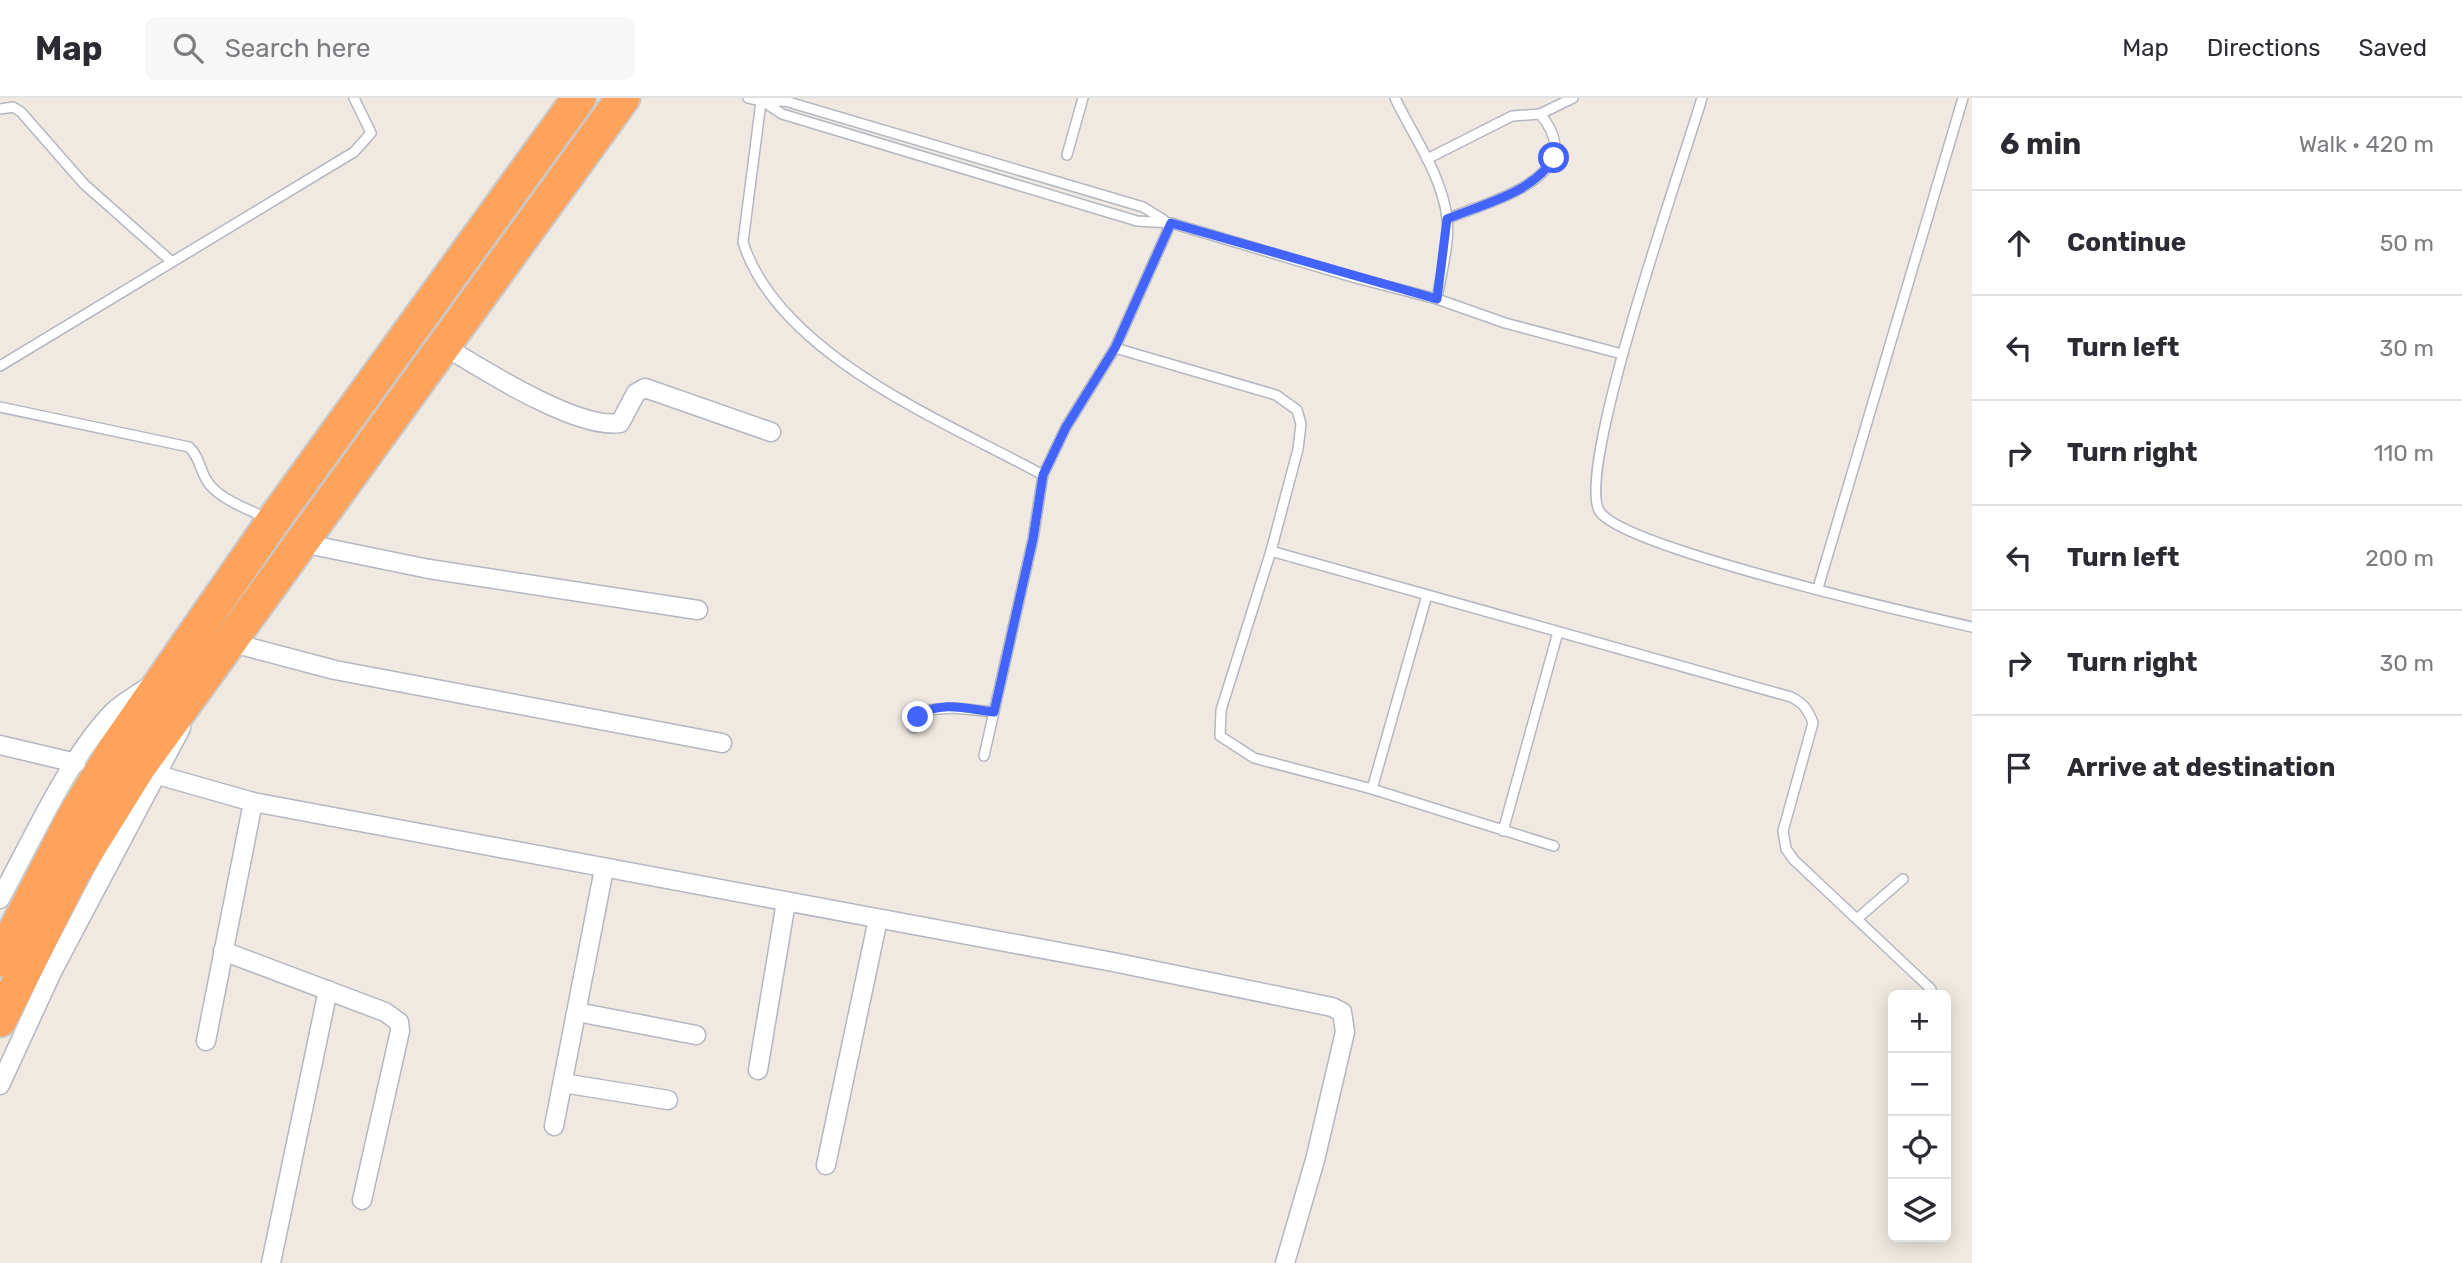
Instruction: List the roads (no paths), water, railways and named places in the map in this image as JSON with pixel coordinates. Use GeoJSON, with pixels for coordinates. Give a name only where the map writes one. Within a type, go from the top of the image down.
{"type":"FeatureCollection","features":[{"type":"Feature","properties":{"kind":"highway"},"geometry":{"type":"LineString","coordinates":[[0,1020],[38,940],[104,819],[273,522],[579,98]]}},
{"type":"Feature","properties":{"kind":"highway"},"geometry":{"type":"LineString","coordinates":[[0,960],[92,783],[182,680],[229,642],[623,98]]}},
{"type":"Feature","properties":{"kind":"street"},"geometry":{"type":"LineString","coordinates":[[444,346],[529,396],[602,423],[620,423],[636,393],[645,388],[771,432]]}},
{"type":"Feature","properties":{"kind":"street"},"geometry":{"type":"LineString","coordinates":[[302,543],[429,569],[698,610]]}},
{"type":"Feature","properties":{"kind":"street"},"geometry":{"type":"LineString","coordinates":[[229,642],[335,670],[722,743]]}},
{"type":"Feature","properties":{"kind":"street"},"geometry":{"type":"LineString","coordinates":[[0,899],[93,735],[114,710],[182,680],[176,741],[83,911],[0,1085]]}},
{"type":"Feature","properties":{"kind":"street"},"geometry":{"type":"LineString","coordinates":[[0,745],[76,763]]}},
{"type":"Feature","properties":{"kind":"street"},"geometry":{"type":"LineString","coordinates":[[158,775],[253,802],[1113,962],[1332,1007],[1342,1012],[1345,1032],[1331,1097],[1285,1263]]}},
{"type":"Feature","properties":{"kind":"street"},"geometry":{"type":"LineString","coordinates":[[206,1041],[253,802]]}},
{"type":"Feature","properties":{"kind":"street"},"geometry":{"type":"LineString","coordinates":[[554,1126],[604,869]]}},
{"type":"Feature","properties":{"kind":"street"},"geometry":{"type":"LineString","coordinates":[[758,1070],[786,902]]}},
{"type":"Feature","properties":{"kind":"street"},"geometry":{"type":"LineString","coordinates":[[826,1165],[878,919]]}},
{"type":"Feature","properties":{"kind":"street"},"geometry":{"type":"LineString","coordinates":[[223,951],[395,1016],[399,1022],[400,1031],[362,1200]]}},
{"type":"Feature","properties":{"kind":"street"},"geometry":{"type":"LineString","coordinates":[[271,1263],[328,990]]}},
{"type":"Feature","properties":{"kind":"street"},"geometry":{"type":"LineString","coordinates":[[577,1013],[696,1035]]}},
{"type":"Feature","properties":{"kind":"street"},"geometry":{"type":"LineString","coordinates":[[563,1083],[668,1100]]}},
{"type":"Feature","properties":{"kind":"lane"},"geometry":{"type":"LineString","coordinates":[[0,366],[366,142],[371,133],[368,121],[354,98]]}},
{"type":"Feature","properties":{"kind":"lane"},"geometry":{"type":"LineString","coordinates":[[748,98],[763,102],[782,114],[1137,221],[1168,222],[1437,299],[1505,323],[1622,354]]}},
{"type":"Feature","properties":{"kind":"lane"},"geometry":{"type":"LineString","coordinates":[[1067,155],[1083,98]]}},
{"type":"Feature","properties":{"kind":"lane"},"geometry":{"type":"LineString","coordinates":[[1395,98],[1427,159],[1443,199],[1447,219],[1437,299]]}},
{"type":"Feature","properties":{"kind":"lane"},"geometry":{"type":"LineString","coordinates":[[1427,159],[1512,116],[1540,114],[1573,98]]}},
{"type":"Feature","properties":{"kind":"lane"},"geometry":{"type":"LineString","coordinates":[[1702,98],[1622,354],[1594,478],[1597,509],[1608,522],[1648,540],[1972,628]]}},
{"type":"Feature","properties":{"kind":"lane"},"geometry":{"type":"LineString","coordinates":[[1818,588],[1963,98]]}},
{"type":"Feature","properties":{"kind":"lane"},"geometry":{"type":"LineString","coordinates":[[763,102],[785,101],[1130,203],[1143,207],[1168,222]]}},
{"type":"Feature","properties":{"kind":"lane"},"geometry":{"type":"LineString","coordinates":[[763,102],[743,242],[748,259],[787,316],[821,348],[866,379],[1043,475]]}},
{"type":"Feature","properties":{"kind":"lane"},"geometry":{"type":"LineString","coordinates":[[0,109],[13,107],[21,112],[84,184],[172,262]]}},
{"type":"Feature","properties":{"kind":"lane"},"geometry":{"type":"LineString","coordinates":[[1447,219],[1526,187],[1547,170],[1554,158],[1555,140],[1540,114]]}},
{"type":"Feature","properties":{"kind":"lane"},"geometry":{"type":"LineString","coordinates":[[984,757],[1033,539],[1043,475],[1066,427],[1115,348],[1168,222]]}},
{"type":"Feature","properties":{"kind":"lane"},"geometry":{"type":"LineString","coordinates":[[1115,348],[1276,395],[1297,410],[1301,424],[1298,449],[1271,551],[1221,710],[1220,736],[1254,758],[1372,789],[1554,846]]}},
{"type":"Feature","properties":{"kind":"lane"},"geometry":{"type":"LineString","coordinates":[[0,407],[189,447],[198,455],[208,483],[216,491],[273,522]]}},
{"type":"Feature","properties":{"kind":"lane"},"geometry":{"type":"LineString","coordinates":[[1271,551],[1791,696],[1801,702],[1808,710],[1813,723],[1783,831],[1784,841],[1794,860],[1931,989]]}},
{"type":"Feature","properties":{"kind":"lane"},"geometry":{"type":"LineString","coordinates":[[1372,789],[1427,595]]}},
{"type":"Feature","properties":{"kind":"lane"},"geometry":{"type":"LineString","coordinates":[[1503,831],[1558,632]]}},
{"type":"Feature","properties":{"kind":"lane"},"geometry":{"type":"LineString","coordinates":[[913,728],[925,710],[935,708],[994,712]]}},
{"type":"Feature","properties":{"kind":"lane"},"geometry":{"type":"LineString","coordinates":[[1858,918],[1903,879]]}}]}
